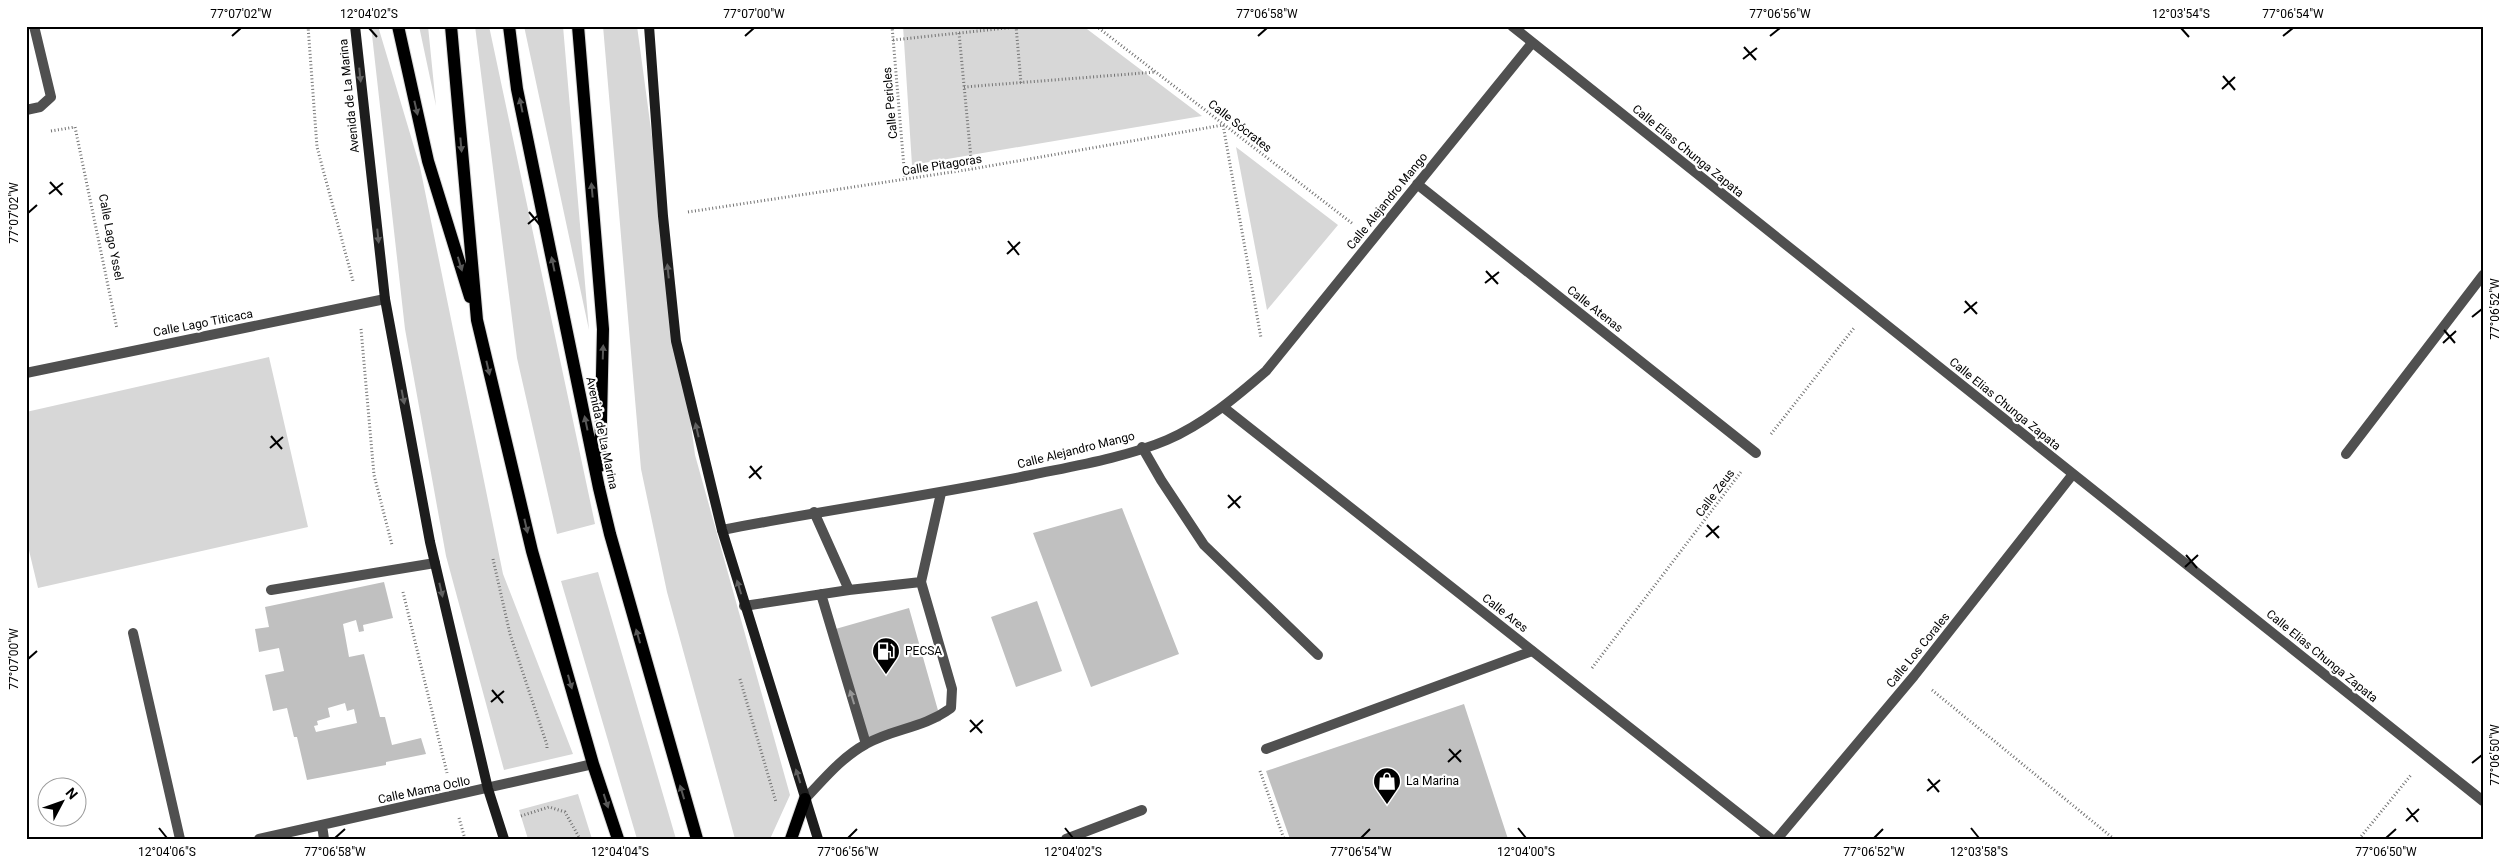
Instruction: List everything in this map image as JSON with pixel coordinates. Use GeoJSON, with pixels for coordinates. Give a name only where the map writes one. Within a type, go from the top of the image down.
{"type":"FeatureCollection","features":[{"type":"Feature","properties":{"kind":"main road","name":"Avenida de La Marina"},"geometry":{"type":"LineString","coordinates":[[355,26],[385,299],[435,563],[488,789],[504,839]]}},
{"type":"Feature","properties":{"kind":"main road"},"geometry":{"type":"LineString","coordinates":[[398,26],[428,161],[477,320],[532,551],[593,764],[618,839]]}},
{"type":"Feature","properties":{"kind":"main road"},"geometry":{"type":"LineString","coordinates":[[451,26],[477,320]]}},
{"type":"Feature","properties":{"kind":"main road","name":"Avenida de La Marina"},"geometry":{"type":"LineString","coordinates":[[509,26],[517,89],[599,488],[618,562],[697,839]]}},
{"type":"Feature","properties":{"kind":"main road"},"geometry":{"type":"LineString","coordinates":[[578,26],[604,329],[599,488]]}},
{"type":"Feature","properties":{"kind":"main road"},"geometry":{"type":"LineString","coordinates":[[649,26],[662,216],[676,341],[722,530],[744,606],[818,839]]}},
{"type":"Feature","properties":{"kind":"main road"},"geometry":{"type":"LineString","coordinates":[[791,839],[805,799]]}},
{"type":"Feature","properties":{"kind":"street"},"geometry":{"type":"LineString","coordinates":[[26,110],[40,107],[51,97],[34,26]]}},
{"type":"Feature","properties":{"kind":"street","name":"Calle Elias Chunga Zapata"},"geometry":{"type":"LineString","coordinates":[[1512,26],[2483,801]]}},
{"type":"Feature","properties":{"kind":"street","name":"Calle Alejandro Mango"},"geometry":{"type":"LineString","coordinates":[[722,530],[814,512],[941,493],[1094,462],[1167,440],[1223,407],[1266,372],[1532,43]]}},
{"type":"Feature","properties":{"kind":"street","name":"Calle Atenas"},"geometry":{"type":"LineString","coordinates":[[1417,184],[1756,453]]}},
{"type":"Feature","properties":{"kind":"street"},"geometry":{"type":"LineString","coordinates":[[2346,454],[2483,275]]}},
{"type":"Feature","properties":{"kind":"street","name":"Calle Lago Titicaca"},"geometry":{"type":"LineString","coordinates":[[26,373],[385,299]]}},
{"type":"Feature","properties":{"kind":"street","name":"Calle Ares"},"geometry":{"type":"LineString","coordinates":[[1223,407],[1771,839]]}},
{"type":"Feature","properties":{"kind":"street"},"geometry":{"type":"LineString","coordinates":[[1142,447],[1160,480],[1204,545],[1318,654]]}},
{"type":"Feature","properties":{"kind":"street","name":"Calle Los Corales"},"geometry":{"type":"LineString","coordinates":[[1778,839],[1914,676],[2073,474]]}},
{"type":"Feature","properties":{"kind":"street"},"geometry":{"type":"LineString","coordinates":[[805,799],[834,768],[866,744],[934,720],[952,708],[952,689],[921,582],[941,493]]}},
{"type":"Feature","properties":{"kind":"street"},"geometry":{"type":"LineString","coordinates":[[814,512],[849,590]]}},
{"type":"Feature","properties":{"kind":"street"},"geometry":{"type":"LineString","coordinates":[[270,590],[435,563]]}},
{"type":"Feature","properties":{"kind":"street"},"geometry":{"type":"LineString","coordinates":[[744,606],[849,590],[921,582]]}},
{"type":"Feature","properties":{"kind":"street"},"geometry":{"type":"LineString","coordinates":[[821,594],[866,744]]}},
{"type":"Feature","properties":{"kind":"street"},"geometry":{"type":"LineString","coordinates":[[133,633],[180,839]]}},
{"type":"Feature","properties":{"kind":"street"},"geometry":{"type":"LineString","coordinates":[[1266,749],[1532,651]]}},
{"type":"Feature","properties":{"kind":"street","name":"Calle Mama Ocllo"},"geometry":{"type":"LineString","coordinates":[[259,839],[593,764]]}},
{"type":"Feature","properties":{"kind":"street"},"geometry":{"type":"LineString","coordinates":[[1066,839],[1142,810]]}},
{"type":"Feature","properties":{"kind":"street"},"geometry":{"type":"LineString","coordinates":[[322,825],[324,839]]}},
{"type":"Feature","properties":{"kind":"path"},"geometry":{"type":"LineString","coordinates":[[308,26],[317,148],[359,304],[374,474],[465,839]]}},
{"type":"Feature","properties":{"kind":"path","name":"Calle Pericles"},"geometry":{"type":"LineString","coordinates":[[892,26],[905,179]]}},
{"type":"Feature","properties":{"kind":"path","name":"Calle Sócrates"},"geometry":{"type":"LineString","coordinates":[[1096,26],[1373,240]]}},
{"type":"Feature","properties":{"kind":"path"},"geometry":{"type":"LineString","coordinates":[[893,40],[1016,27],[1020,83]]}},
{"type":"Feature","properties":{"kind":"path"},"geometry":{"type":"LineString","coordinates":[[959,33],[972,170]]}},
{"type":"Feature","properties":{"kind":"path"},"geometry":{"type":"LineString","coordinates":[[964,87],[1156,72]]}},
{"type":"Feature","properties":{"kind":"path"},"geometry":{"type":"LineString","coordinates":[[1223,125],[1266,372]]}},
{"type":"Feature","properties":{"kind":"path","name":"Calle Pitagoras"},"geometry":{"type":"LineString","coordinates":[[662,216],[972,170],[1223,125]]}},
{"type":"Feature","properties":{"kind":"path","name":"Calle Lago Yssel"},"geometry":{"type":"LineString","coordinates":[[76,127],[121,352]]}},
{"type":"Feature","properties":{"kind":"path","name":"Calle Zeus"},"geometry":{"type":"LineString","coordinates":[[1577,687],[1868,310]]}},
{"type":"Feature","properties":{"kind":"path"},"geometry":{"type":"LineString","coordinates":[[493,559],[510,634],[547,745],[547,754]]}},
{"type":"Feature","properties":{"kind":"path"},"geometry":{"type":"LineString","coordinates":[[1914,676],[2114,839]]}},
{"type":"Feature","properties":{"kind":"path"},"geometry":{"type":"LineString","coordinates":[[1266,749],[1255,757],[1284,839]]}},
{"type":"Feature","properties":{"kind":"path"},"geometry":{"type":"LineString","coordinates":[[2359,839],[2426,756]]}},
{"type":"Feature","properties":{"kind":"path"},"geometry":{"type":"LineString","coordinates":[[499,822],[549,808],[565,812],[580,839]]}},
{"type":"Feature","properties":{"kind":"shaded area"},"geometry":{"type":"Polygon","coordinates":[[[371,26],[378,26],[420,167],[503,574],[573,754],[504,770],[446,556],[405,329],[371,26]]]}},
{"type":"Feature","properties":{"kind":"shaded area"},"geometry":{"type":"Polygon","coordinates":[[[419,26],[428,26],[436,106],[419,26]]]}},
{"type":"Feature","properties":{"kind":"shaded area"},"geometry":{"type":"Polygon","coordinates":[[[475,26],[489,26],[595,524],[557,534],[517,358],[475,26]]]}},
{"type":"Feature","properties":{"kind":"shaded area"},"geometry":{"type":"Polygon","coordinates":[[[524,26],[563,26],[589,330],[524,26]]]}},
{"type":"Feature","properties":{"kind":"shaded area"},"geometry":{"type":"Polygon","coordinates":[[[603,26],[637,26],[695,455],[790,795],[770,839],[735,839],[667,592],[641,469],[603,26]]]}},
{"type":"Feature","properties":{"kind":"shaded area"},"geometry":{"type":"Polygon","coordinates":[[[903,26],[1083,26],[1202,116],[912,165],[903,26]]]}},
{"type":"Feature","properties":{"kind":"shaded area"},"geometry":{"type":"Polygon","coordinates":[[[1236,147],[1338,225],[1267,310],[1236,147]]]}},
{"type":"Feature","properties":{"kind":"shaded area"},"geometry":{"type":"Polygon","coordinates":[[[269,357],[308,527],[38,588],[26,538],[26,412],[269,357]]]}},
{"type":"Feature","properties":{"kind":"shaded area"},"geometry":{"type":"Polygon","coordinates":[[[598,572],[676,839],[637,839],[561,581],[598,572]]]}},
{"type":"Feature","properties":{"kind":"shaded area"},"geometry":{"type":"Polygon","coordinates":[[[578,794],[592,839],[528,839],[519,810],[578,794]]]}},
{"type":"Feature","properties":{"kind":"building"},"geometry":{"type":"Polygon","coordinates":[[[1122,508],[1179,654],[1091,687],[1033,533],[1122,508]]]}},
{"type":"Feature","properties":{"kind":"building"},"geometry":{"type":"Polygon","coordinates":[[[384,582],[393,618],[363,625],[364,631],[359,632],[356,620],[343,624],[349,657],[364,654],[380,717],[385,717],[392,745],[421,738],[426,754],[386,762],[386,765],[307,780],[297,737],[294,737],[287,708],[273,711],[265,675],[284,671],[279,648],[259,652],[255,629],[269,627],[265,607],[384,582]],[[345,703],[328,708],[330,717],[317,721],[318,725],[314,726],[316,732],[357,723],[354,709],[347,711],[345,703]]]}},
{"type":"Feature","properties":{"kind":"building"},"geometry":{"type":"Polygon","coordinates":[[[1037,601],[1062,671],[1016,687],[991,617],[1037,601]]]}},
{"type":"Feature","properties":{"kind":"building","name":"PECSA"},"geometry":{"type":"Polygon","coordinates":[[[909,608],[941,721],[864,741],[832,630],[909,608]]]}},
{"type":"Feature","properties":{"kind":"building","name":"La Marina"},"geometry":{"type":"Polygon","coordinates":[[[1464,704],[1508,839],[1290,839],[1266,771],[1464,704]]]}},
{"type":"Feature","properties":{"kind":"place","name":"PECSA"},"geometry":{"type":"Point","coordinates":[886,675]}},
{"type":"Feature","properties":{"kind":"place","name":"La Marina"},"geometry":{"type":"Point","coordinates":[1387,805]}}]}
